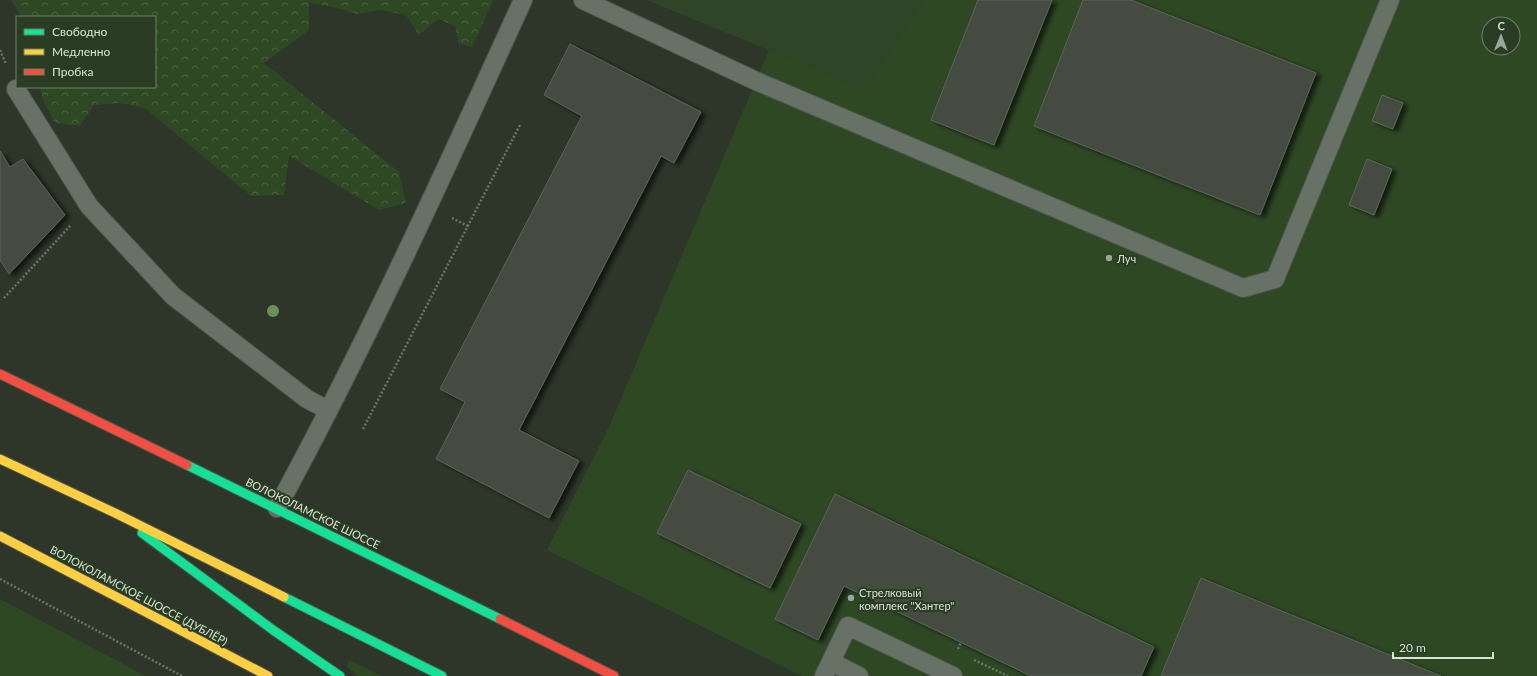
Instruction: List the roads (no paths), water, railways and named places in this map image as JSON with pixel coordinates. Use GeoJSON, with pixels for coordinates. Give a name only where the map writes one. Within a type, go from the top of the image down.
{"type":"FeatureCollection","features":[{"type":"Feature","properties":{"kind":"main road","name":"ВОЛОКОЛАМСКОЕ ШОССЕ"},"geometry":{"type":"LineString","coordinates":[[0,374],[277,508],[614,676]]}},
{"type":"Feature","properties":{"kind":"main road"},"geometry":{"type":"LineString","coordinates":[[0,459],[115,513],[442,676]]}},
{"type":"Feature","properties":{"kind":"main road"},"geometry":{"type":"LineString","coordinates":[[115,513],[267,625],[340,676]]}},
{"type":"Feature","properties":{"kind":"main road","name":"ВОЛОКОЛАМСКОЕ ШОССЕ (ДУБЛЁР)"},"geometry":{"type":"LineString","coordinates":[[0,536],[268,676]]}},
{"type":"Feature","properties":{"kind":"lane"},"geometry":{"type":"LineString","coordinates":[[277,508],[328,410],[429,205],[523,0]]}},
{"type":"Feature","properties":{"kind":"lane"},"geometry":{"type":"LineString","coordinates":[[583,0],[756,81],[1243,288],[1275,279],[1390,0]]}},
{"type":"Feature","properties":{"kind":"lane"},"geometry":{"type":"LineString","coordinates":[[16,89],[88,206],[173,296],[307,399],[328,410]]}},
{"type":"Feature","properties":{"kind":"lane"},"geometry":{"type":"LineString","coordinates":[[859,676],[827,669],[848,626],[952,676]]}},
{"type":"Feature","properties":{"kind":"place","name":"Луч"},"geometry":{"type":"Point","coordinates":[1109,258]}},
{"type":"Feature","properties":{"kind":"place","name":"Стрелковый комплекс \"Хантер\""},"geometry":{"type":"Point","coordinates":[851,598]}}]}
